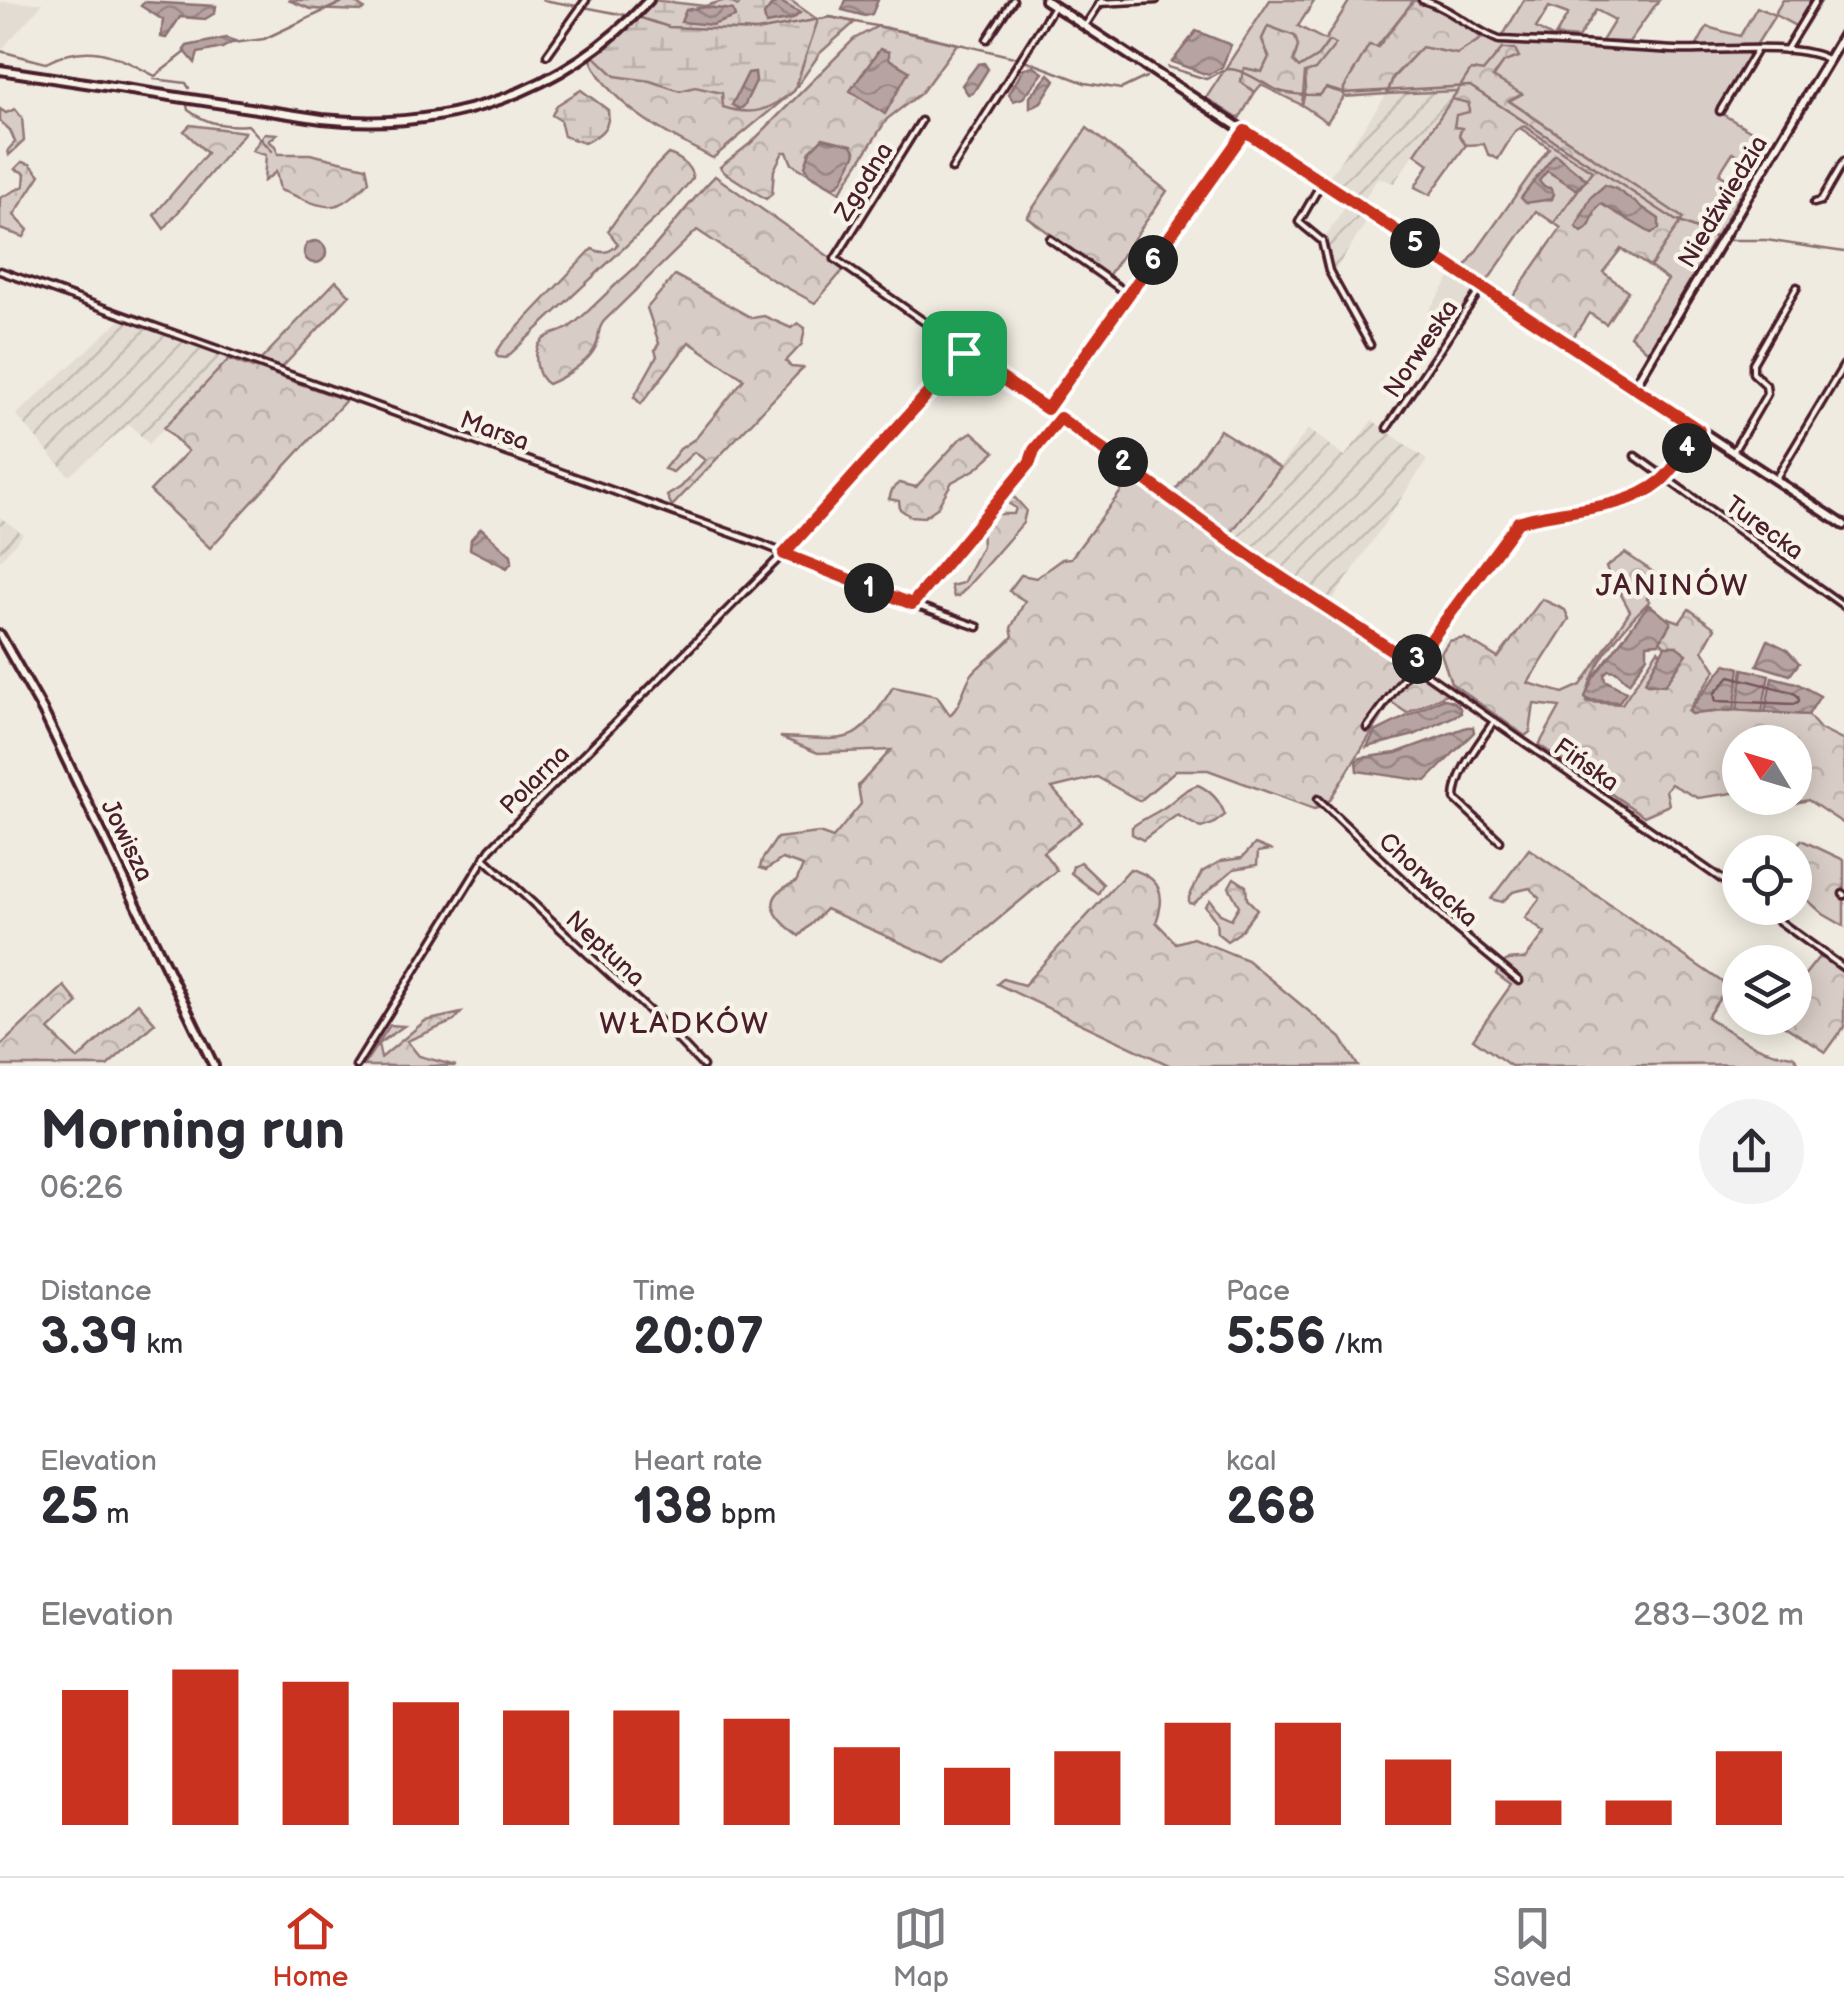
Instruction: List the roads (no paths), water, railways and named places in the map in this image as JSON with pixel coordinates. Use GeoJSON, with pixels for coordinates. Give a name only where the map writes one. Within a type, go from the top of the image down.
{"type":"FeatureCollection","features":[{"type":"Feature","properties":{"kind":"main road"},"geometry":{"type":"LineString","coordinates":[[0,70],[322,119],[417,121],[485,106],[541,84],[603,44],[649,0]]}},
{"type":"Feature","properties":{"kind":"main road"},"geometry":{"type":"LineString","coordinates":[[1044,0],[1844,526]]}},
{"type":"Feature","properties":{"kind":"main road","name":"Niedźwiedzia"},"geometry":{"type":"LineString","coordinates":[[1634,387],[1829,60],[1840,50],[1844,34]]}},
{"type":"Feature","properties":{"kind":"main road","name":"Jowisza"},"geometry":{"type":"LineString","coordinates":[[0,634],[43,711],[214,1066]]}},
{"type":"Feature","properties":{"kind":"street"},"geometry":{"type":"LineString","coordinates":[[547,55],[586,0]]}},
{"type":"Feature","properties":{"kind":"street"},"geometry":{"type":"LineString","coordinates":[[987,40],[1013,0]]}},
{"type":"Feature","properties":{"kind":"street"},"geometry":{"type":"LineString","coordinates":[[1084,26],[1101,2],[1156,0]]}},
{"type":"Feature","properties":{"kind":"street"},"geometry":{"type":"LineString","coordinates":[[1422,0],[1440,2],[1476,30],[1499,40],[1678,50],[1786,50],[1817,54],[1829,60]]}},
{"type":"Feature","properties":{"kind":"street"},"geometry":{"type":"LineString","coordinates":[[1786,50],[1816,0]]}},
{"type":"Feature","properties":{"kind":"street"},"geometry":{"type":"LineString","coordinates":[[952,169],[1054,6]]}},
{"type":"Feature","properties":{"kind":"street"},"geometry":{"type":"LineString","coordinates":[[1720,111],[1756,51]]}},
{"type":"Feature","properties":{"kind":"street","name":"Zgodna"},"geometry":{"type":"LineString","coordinates":[[835,259],[920,121]]}},
{"type":"Feature","properties":{"kind":"street"},"geometry":{"type":"LineString","coordinates":[[1047,409],[1245,131]]}},
{"type":"Feature","properties":{"kind":"street"},"geometry":{"type":"LineString","coordinates":[[1814,204],[1821,201],[1844,162]]}},
{"type":"Feature","properties":{"kind":"street"},"geometry":{"type":"LineString","coordinates":[[1322,182],[1299,222],[1322,241],[1329,271],[1370,344]]}},
{"type":"Feature","properties":{"kind":"street"},"geometry":{"type":"LineString","coordinates":[[1050,239],[1128,294]]}},
{"type":"Feature","properties":{"kind":"street","name":"Fińska"},"geometry":{"type":"LineString","coordinates":[[835,259],[1282,578],[1413,664],[1722,879]]}},
{"type":"Feature","properties":{"kind":"street","name":"Marsa"},"geometry":{"type":"LineString","coordinates":[[0,271],[978,626]]}},
{"type":"Feature","properties":{"kind":"street","name":"Norweska"},"geometry":{"type":"LineString","coordinates":[[1387,428],[1482,287]]}},
{"type":"Feature","properties":{"kind":"street"},"geometry":{"type":"LineString","coordinates":[[1733,452],[1767,394],[1766,385],[1753,372],[1753,362],[1797,287]]}},
{"type":"Feature","properties":{"kind":"street","name":"Polarna"},"geometry":{"type":"LineString","coordinates":[[356,1066],[484,858],[784,554],[964,353]]}},
{"type":"Feature","properties":{"kind":"street"},"geometry":{"type":"LineString","coordinates":[[1775,480],[1844,364]]}},
{"type":"Feature","properties":{"kind":"street"},"geometry":{"type":"LineString","coordinates":[[912,604],[1030,462],[1034,450],[1060,418]]}},
{"type":"Feature","properties":{"kind":"street"},"geometry":{"type":"LineString","coordinates":[[1367,728],[1518,522],[1611,503],[1657,484],[1699,430]]}},
{"type":"Feature","properties":{"kind":"street","name":"Turecka"},"geometry":{"type":"LineString","coordinates":[[1634,456],[1844,606]]}},
{"type":"Feature","properties":{"kind":"street"},"geometry":{"type":"LineString","coordinates":[[1494,721],[1469,760],[1455,789],[1455,799],[1500,841]]}},
{"type":"Feature","properties":{"kind":"street","name":"Chorwacka"},"geometry":{"type":"LineString","coordinates":[[1318,799],[1456,929],[1519,982]]}},
{"type":"Feature","properties":{"kind":"street","name":"Neptuna"},"geometry":{"type":"LineString","coordinates":[[484,858],[661,1022],[702,1066]]}},
{"type":"Feature","properties":{"kind":"street"},"geometry":{"type":"LineString","coordinates":[[1785,925],[1844,968]]}},
{"type":"Feature","properties":{"kind":"water"},"geometry":{"type":"Polygon","coordinates":[[[846,0],[878,0],[872,14],[865,16],[842,10],[846,0]]]}},
{"type":"Feature","properties":{"kind":"water"},"geometry":{"type":"Polygon","coordinates":[[[779,1],[800,13],[793,19],[766,24],[764,15],[779,1]]]}},
{"type":"Feature","properties":{"kind":"water"},"geometry":{"type":"Polygon","coordinates":[[[144,2],[216,6],[215,13],[205,19],[180,17],[166,38],[161,37],[163,20],[141,6],[144,2]]]}},
{"type":"Feature","properties":{"kind":"water"},"geometry":{"type":"Polygon","coordinates":[[[686,10],[733,10],[735,17],[712,25],[681,22],[686,10]]]}},
{"type":"Feature","properties":{"kind":"water"},"geometry":{"type":"Polygon","coordinates":[[[1196,31],[1231,45],[1222,67],[1208,75],[1172,62],[1196,31]]]}},
{"type":"Feature","properties":{"kind":"water"},"geometry":{"type":"Polygon","coordinates":[[[226,38],[235,41],[198,53],[195,63],[184,50],[187,46],[226,38]]]}},
{"type":"Feature","properties":{"kind":"water"},"geometry":{"type":"Polygon","coordinates":[[[880,49],[889,52],[889,59],[909,71],[885,114],[850,91],[880,49]]]}},
{"type":"Feature","properties":{"kind":"water"},"geometry":{"type":"Polygon","coordinates":[[[984,63],[988,69],[973,93],[968,94],[962,85],[978,64],[984,63]]]}},
{"type":"Feature","properties":{"kind":"water"},"geometry":{"type":"Polygon","coordinates":[[[1033,66],[1043,73],[1023,98],[1013,101],[1009,94],[1024,68],[1033,66]]]}},
{"type":"Feature","properties":{"kind":"water"},"geometry":{"type":"Polygon","coordinates":[[[755,72],[756,81],[744,106],[740,109],[732,105],[748,73],[755,72]]]}},
{"type":"Feature","properties":{"kind":"water"},"geometry":{"type":"Polygon","coordinates":[[[1049,74],[1055,80],[1041,102],[1030,108],[1030,97],[1049,74]]]}},
{"type":"Feature","properties":{"kind":"water"},"geometry":{"type":"Polygon","coordinates":[[[823,138],[852,145],[856,153],[842,181],[834,187],[810,174],[805,166],[810,151],[823,138]]]}},
{"type":"Feature","properties":{"kind":"water"},"geometry":{"type":"Polygon","coordinates":[[[1555,154],[1587,180],[1576,189],[1547,171],[1539,181],[1550,188],[1552,199],[1526,203],[1521,198],[1555,154]]]}},
{"type":"Feature","properties":{"kind":"water"},"geometry":{"type":"Polygon","coordinates":[[[1605,185],[1659,219],[1659,229],[1651,233],[1601,204],[1582,232],[1576,227],[1591,197],[1605,185]]]}},
{"type":"Feature","properties":{"kind":"water"},"geometry":{"type":"Polygon","coordinates":[[[315,241],[323,244],[323,260],[315,263],[307,260],[304,252],[307,244],[315,241]]]}},
{"type":"Feature","properties":{"kind":"water"},"geometry":{"type":"Polygon","coordinates":[[[481,528],[511,555],[512,562],[507,568],[470,549],[471,539],[481,528]]]}},
{"type":"Feature","properties":{"kind":"water"},"geometry":{"type":"Polygon","coordinates":[[[1649,604],[1671,622],[1659,643],[1647,644],[1647,656],[1629,683],[1616,671],[1604,674],[1605,680],[1626,692],[1619,702],[1588,700],[1585,697],[1593,678],[1649,604]]]}},
{"type":"Feature","properties":{"kind":"water"},"geometry":{"type":"Polygon","coordinates":[[[1768,640],[1786,649],[1799,663],[1790,675],[1757,665],[1768,640]]]}},
{"type":"Feature","properties":{"kind":"water"},"geometry":{"type":"Polygon","coordinates":[[[1665,646],[1676,646],[1687,654],[1665,685],[1647,684],[1645,682],[1665,646]]]}},
{"type":"Feature","properties":{"kind":"water"},"geometry":{"type":"Polygon","coordinates":[[[1726,664],[1740,668],[1734,710],[1692,714],[1689,711],[1726,664]]]}},
{"type":"Feature","properties":{"kind":"water"},"geometry":{"type":"Polygon","coordinates":[[[1743,669],[1769,675],[1762,712],[1737,710],[1743,669]]]}},
{"type":"Feature","properties":{"kind":"water"},"geometry":{"type":"Polygon","coordinates":[[[1772,677],[1796,683],[1820,696],[1808,715],[1765,712],[1772,677]]]}},
{"type":"Feature","properties":{"kind":"water"},"geometry":{"type":"Polygon","coordinates":[[[1442,699],[1454,703],[1461,713],[1414,735],[1367,747],[1375,732],[1442,699]]]}},
{"type":"Feature","properties":{"kind":"water"},"geometry":{"type":"Polygon","coordinates":[[[1473,727],[1474,732],[1426,781],[1357,771],[1356,761],[1361,758],[1396,753],[1473,727]]]}},
{"type":"Feature","properties":{"kind":"waterway"},"geometry":{"type":"LineString","coordinates":[[233,43],[264,39],[347,0]]}},
{"type":"Feature","properties":{"kind":"waterway"},"geometry":{"type":"LineString","coordinates":[[543,0],[577,6]]}},
{"type":"Feature","properties":{"kind":"waterway"},"geometry":{"type":"LineString","coordinates":[[584,7],[625,15]]}},
{"type":"Feature","properties":{"kind":"waterway"},"geometry":{"type":"LineString","coordinates":[[641,18],[669,27],[757,31],[830,17],[1018,58]]}},
{"type":"Feature","properties":{"kind":"waterway"},"geometry":{"type":"LineString","coordinates":[[0,51],[46,63],[76,53],[102,53],[155,76],[186,52]]}},
{"type":"Feature","properties":{"kind":"waterway"},"geometry":{"type":"LineString","coordinates":[[1024,60],[1085,83],[1121,89],[1146,77]]}},
{"type":"Feature","properties":{"kind":"waterway"},"geometry":{"type":"LineString","coordinates":[[1168,67],[1206,79],[1234,70],[1278,90],[1302,95],[1320,95],[1326,88],[1343,93],[1470,86],[1675,220],[1715,237]]}},
{"type":"Feature","properties":{"kind":"waterway"},"geometry":{"type":"LineString","coordinates":[[154,79],[186,83],[189,88]]}},
{"type":"Feature","properties":{"kind":"waterway"},"geometry":{"type":"LineString","coordinates":[[187,105],[188,110],[209,121],[248,125],[272,151]]}},
{"type":"Feature","properties":{"kind":"waterway"},"geometry":{"type":"LineString","coordinates":[[1729,240],[1766,240],[1844,252]]}},
{"type":"Feature","properties":{"kind":"district","name":"JANINÓW"},"geometry":{"type":"Point","coordinates":[1673,585]}},
{"type":"Feature","properties":{"kind":"district","name":"WŁADKÓW"},"geometry":{"type":"Point","coordinates":[685,1023]}}]}
